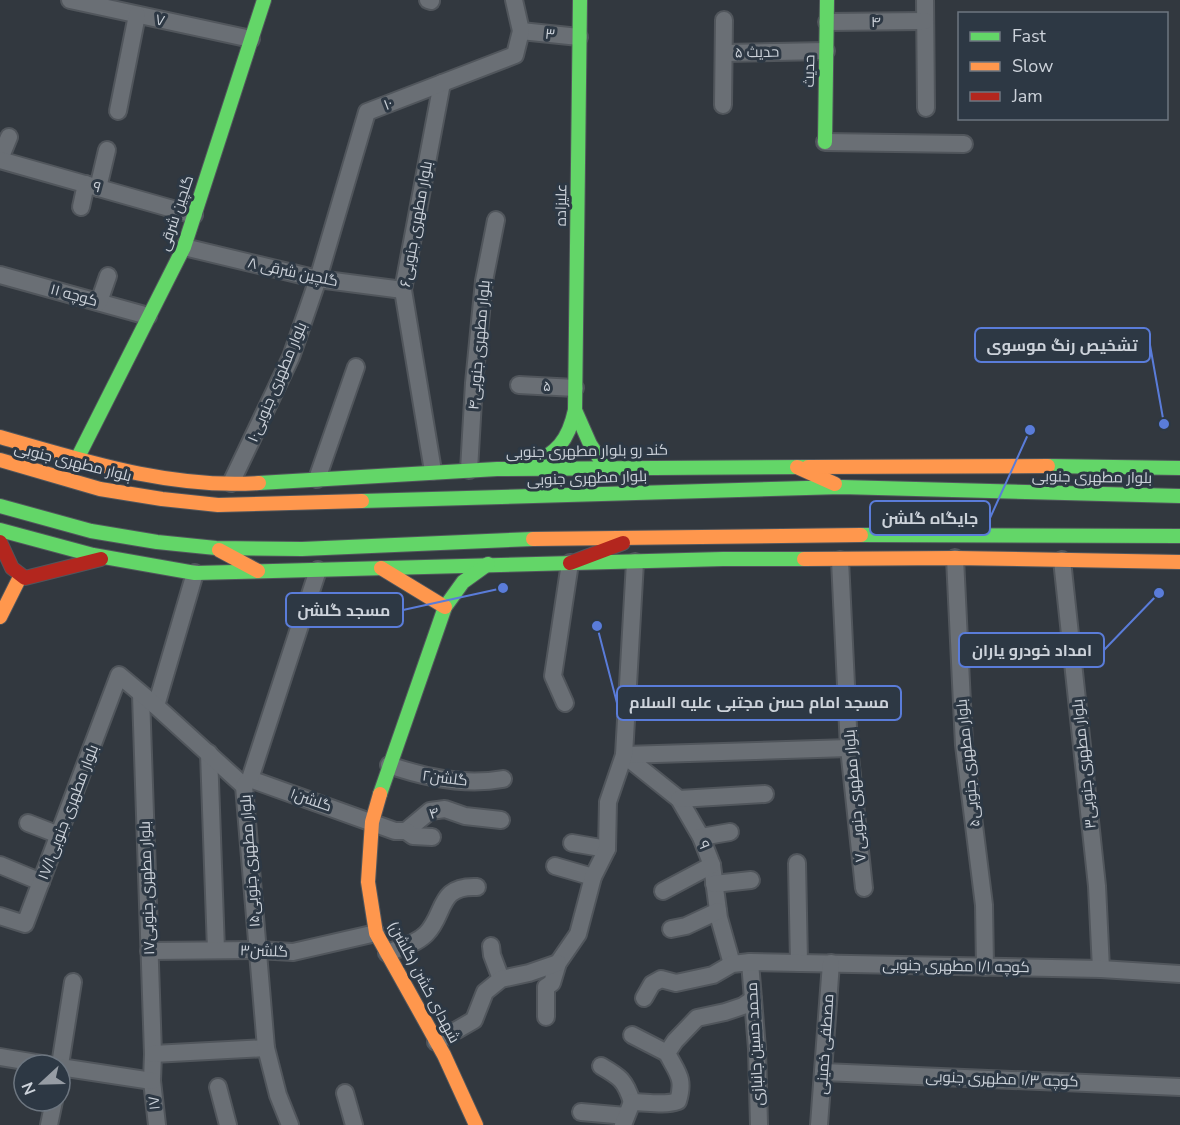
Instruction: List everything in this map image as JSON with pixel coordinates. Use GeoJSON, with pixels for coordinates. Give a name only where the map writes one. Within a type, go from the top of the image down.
{"type":"FeatureCollection","features":[{"type":"Feature","properties":{"kind":"main road","name":"گلچین شرقی"},"geometry":{"type":"LineString","coordinates":[[77,459],[184,247],[264,0]]}},
{"type":"Feature","properties":{"kind":"main road","name":"علیزاده"},"geometry":{"type":"LineString","coordinates":[[529,467],[552,455],[562,446],[569,435],[575,410],[580,0]]}},
{"type":"Feature","properties":{"kind":"main road","name":"حدیث"},"geometry":{"type":"LineString","coordinates":[[825,142],[827,0]]}},
{"type":"Feature","properties":{"kind":"main road","name":"علیزاده"},"geometry":{"type":"LineString","coordinates":[[575,410],[590,444],[605,467]]}},
{"type":"Feature","properties":{"kind":"main road","name":"کند رو بلوار مطهری جنوبی"},"geometry":{"type":"LineString","coordinates":[[0,437],[112,469],[164,478],[231,483],[529,467],[957,465],[1180,468]]}},
{"type":"Feature","properties":{"kind":"main road","name":"بلوار مطهری جنوبی"},"geometry":{"type":"LineString","coordinates":[[0,460],[99,489],[162,500],[218,505],[841,487],[1180,496]]}},
{"type":"Feature","properties":{"kind":"main road"},"geometry":{"type":"LineString","coordinates":[[797,467],[841,487]]}},
{"type":"Feature","properties":{"kind":"main road"},"geometry":{"type":"LineString","coordinates":[[305,503],[311,480]]}},
{"type":"Feature","properties":{"kind":"main road"},"geometry":{"type":"LineString","coordinates":[[0,506],[91,531],[157,542],[216,548],[302,549],[567,537],[944,534],[1180,536]]}},
{"type":"Feature","properties":{"kind":"main road"},"geometry":{"type":"LineString","coordinates":[[0,530],[105,558],[195,573],[723,559],[955,558],[1180,562]]}},
{"type":"Feature","properties":{"kind":"main road"},"geometry":{"type":"LineString","coordinates":[[570,563],[641,537]]}},
{"type":"Feature","properties":{"kind":"main road"},"geometry":{"type":"LineString","coordinates":[[0,542],[13,570],[20,577],[35,576],[105,558]]}},
{"type":"Feature","properties":{"kind":"main road"},"geometry":{"type":"LineString","coordinates":[[216,548],[258,571]]}},
{"type":"Feature","properties":{"kind":"main road","name":"شهدای کشن (گلشن)"},"geometry":{"type":"LineString","coordinates":[[476,1125],[436,1042],[376,933],[368,882],[372,822],[389,765],[445,607],[456,588],[472,573],[488,564]]}},
{"type":"Feature","properties":{"kind":"main road"},"geometry":{"type":"LineString","coordinates":[[381,568],[445,607]]}},
{"type":"Feature","properties":{"kind":"main road"},"geometry":{"type":"LineString","coordinates":[[0,617],[20,577]]}},
{"type":"Feature","properties":{"kind":"street","name":"۷"},"geometry":{"type":"LineString","coordinates":[[70,0],[251,39]]}},
{"type":"Feature","properties":{"kind":"street"},"geometry":{"type":"LineString","coordinates":[[514,0],[521,31]]}},
{"type":"Feature","properties":{"kind":"street"},"geometry":{"type":"LineString","coordinates":[[925,0],[926,108]]}},
{"type":"Feature","properties":{"kind":"street"},"geometry":{"type":"LineString","coordinates":[[118,111],[137,15]]}},
{"type":"Feature","properties":{"kind":"street"},"geometry":{"type":"LineString","coordinates":[[723,105],[724,20]]}},
{"type":"Feature","properties":{"kind":"street","name":"۴"},"geometry":{"type":"LineString","coordinates":[[827,22],[925,21]]}},
{"type":"Feature","properties":{"kind":"street","name":"۳"},"geometry":{"type":"LineString","coordinates":[[521,31],[579,37]]}},
{"type":"Feature","properties":{"kind":"street","name":"۱۰"},"geometry":{"type":"LineString","coordinates":[[318,279],[367,112],[515,55],[521,31]]}},
{"type":"Feature","properties":{"kind":"street","name":"حدیث ۵"},"geometry":{"type":"LineString","coordinates":[[724,53],[826,51]]}},
{"type":"Feature","properties":{"kind":"street","name":"بلوار مطهری جنوبی۶"},"geometry":{"type":"LineString","coordinates":[[433,471],[404,290],[442,83]]}},
{"type":"Feature","properties":{"kind":"street"},"geometry":{"type":"LineString","coordinates":[[0,160],[9,137]]}},
{"type":"Feature","properties":{"kind":"street"},"geometry":{"type":"LineString","coordinates":[[825,142],[964,144]]}},
{"type":"Feature","properties":{"kind":"street"},"geometry":{"type":"LineString","coordinates":[[81,207],[107,150]]}},
{"type":"Feature","properties":{"kind":"street","name":"۹"},"geometry":{"type":"LineString","coordinates":[[0,160],[194,215]]}},
{"type":"Feature","properties":{"kind":"street","name":"بلوار مطهری جنوبی۴"},"geometry":{"type":"LineString","coordinates":[[469,470],[474,383],[484,281],[496,220]]}},
{"type":"Feature","properties":{"kind":"street","name":"۸ گلچین شرقی"},"geometry":{"type":"LineString","coordinates":[[184,247],[318,279],[404,290]]}},
{"type":"Feature","properties":{"kind":"street","name":"کوچه ۱۱"},"geometry":{"type":"LineString","coordinates":[[0,275],[148,316]]}},
{"type":"Feature","properties":{"kind":"street"},"geometry":{"type":"LineString","coordinates":[[99,302],[108,276]]}},
{"type":"Feature","properties":{"kind":"street","name":"بلوار مطهری جنوبی۱۰"},"geometry":{"type":"LineString","coordinates":[[231,483],[291,357],[318,279]]}},
{"type":"Feature","properties":{"kind":"street"},"geometry":{"type":"LineString","coordinates":[[311,480],[356,367]]}},
{"type":"Feature","properties":{"kind":"street","name":"۵"},"geometry":{"type":"LineString","coordinates":[[519,385],[575,388]]}},
{"type":"Feature","properties":{"kind":"street","name":"۵بلوار مطهری جنوبی"},"geometry":{"type":"LineString","coordinates":[[955,558],[964,745],[984,905],[985,967]]}},
{"type":"Feature","properties":{"kind":"street","name":"۷ بلوار مطهری جنوبی"},"geometry":{"type":"LineString","coordinates":[[840,560],[849,748],[864,888]]}},
{"type":"Feature","properties":{"kind":"street","name":"بلوار مطهری جنوبی۳"},"geometry":{"type":"LineString","coordinates":[[1062,560],[1097,886],[1101,969]]}},
{"type":"Feature","properties":{"kind":"street"},"geometry":{"type":"LineString","coordinates":[[546,1017],[546,987],[552,984],[560,973],[578,934],[592,877],[607,849],[608,802],[624,755],[635,562]]}},
{"type":"Feature","properties":{"kind":"street"},"geometry":{"type":"LineString","coordinates":[[565,704],[553,676],[570,563]]}},
{"type":"Feature","properties":{"kind":"street","name":"بلوار مطهری جنوبی۱۵"},"geometry":{"type":"LineString","coordinates":[[290,1125],[278,1095],[266,1048],[256,950],[247,782],[318,570]]}},
{"type":"Feature","properties":{"kind":"street"},"geometry":{"type":"LineString","coordinates":[[156,705],[195,573]]}},
{"type":"Feature","properties":{"kind":"street","name":"بلوار مطهری جنوبی۱۷/۱"},"geometry":{"type":"LineString","coordinates":[[0,916],[25,924],[119,675],[141,695]]}},
{"type":"Feature","properties":{"kind":"street"},"geometry":{"type":"LineString","coordinates":[[141,695],[247,782]]}},
{"type":"Feature","properties":{"kind":"street","name":"بلوار مطهری جنوبی۱۷"},"geometry":{"type":"LineString","coordinates":[[141,695],[152,1081]]}},
{"type":"Feature","properties":{"kind":"street"},"geometry":{"type":"LineString","coordinates":[[624,755],[849,748]]}},
{"type":"Feature","properties":{"kind":"street"},"geometry":{"type":"LineString","coordinates":[[209,753],[216,950]]}},
{"type":"Feature","properties":{"kind":"street","name":"۹"},"geometry":{"type":"LineString","coordinates":[[624,755],[679,799],[701,837],[712,865],[718,911],[732,964]]}},
{"type":"Feature","properties":{"kind":"street","name":"گلشن۲"},"geometry":{"type":"LineString","coordinates":[[389,765],[419,776],[450,781],[484,783],[503,779]]}},
{"type":"Feature","properties":{"kind":"street","name":"گلشن۱"},"geometry":{"type":"LineString","coordinates":[[247,782],[372,822]]}},
{"type":"Feature","properties":{"kind":"street"},"geometry":{"type":"LineString","coordinates":[[679,799],[765,794]]}},
{"type":"Feature","properties":{"kind":"street","name":"۴"},"geometry":{"type":"LineString","coordinates":[[406,831],[430,811],[445,809],[465,816],[501,820]]}},
{"type":"Feature","properties":{"kind":"street"},"geometry":{"type":"LineString","coordinates":[[372,822],[395,831],[406,831],[413,836],[432,837]]}},
{"type":"Feature","properties":{"kind":"street"},"geometry":{"type":"LineString","coordinates":[[28,823],[59,835]]}},
{"type":"Feature","properties":{"kind":"street"},"geometry":{"type":"LineString","coordinates":[[701,837],[730,832]]}},
{"type":"Feature","properties":{"kind":"street"},"geometry":{"type":"LineString","coordinates":[[572,843],[607,849]]}},
{"type":"Feature","properties":{"kind":"street"},"geometry":{"type":"LineString","coordinates":[[797,863],[800,963]]}},
{"type":"Feature","properties":{"kind":"street"},"geometry":{"type":"LineString","coordinates":[[0,865],[41,882]]}},
{"type":"Feature","properties":{"kind":"street"},"geometry":{"type":"LineString","coordinates":[[663,891],[712,865]]}},
{"type":"Feature","properties":{"kind":"street"},"geometry":{"type":"LineString","coordinates":[[555,866],[592,877]]}},
{"type":"Feature","properties":{"kind":"street"},"geometry":{"type":"LineString","coordinates":[[714,884],[751,880]]}},
{"type":"Feature","properties":{"kind":"street"},"geometry":{"type":"LineString","coordinates":[[387,953],[414,942],[426,934],[448,894],[459,889],[477,887]]}},
{"type":"Feature","properties":{"kind":"street"},"geometry":{"type":"LineString","coordinates":[[670,928],[686,926],[718,911]]}},
{"type":"Feature","properties":{"kind":"street","name":"گلشن۳"},"geometry":{"type":"LineString","coordinates":[[149,951],[293,952],[376,933]]}},
{"type":"Feature","properties":{"kind":"street"},"geometry":{"type":"LineString","coordinates":[[491,946],[501,980]]}},
{"type":"Feature","properties":{"kind":"street","name":"کوچه ۱/۱ مطهری جنوبی"},"geometry":{"type":"LineString","coordinates":[[644,998],[652,984],[661,979],[676,983],[712,975],[732,964],[750,962],[1101,969],[1180,974]]}},
{"type":"Feature","properties":{"kind":"street","name":"محمد حسین جانبازی"},"geometry":{"type":"LineString","coordinates":[[750,962],[758,1049],[759,1125]]}},
{"type":"Feature","properties":{"kind":"street","name":"مصطفی خمینی"},"geometry":{"type":"LineString","coordinates":[[819,1125],[831,963]]}},
{"type":"Feature","properties":{"kind":"street"},"geometry":{"type":"LineString","coordinates":[[436,1042],[474,1020],[485,992],[501,980],[529,973],[560,973]]}},
{"type":"Feature","properties":{"kind":"street"},"geometry":{"type":"LineString","coordinates":[[62,1053],[73,982]]}},
{"type":"Feature","properties":{"kind":"street"},"geometry":{"type":"LineString","coordinates":[[667,1053],[697,1018],[743,1006],[753,999]]}},
{"type":"Feature","properties":{"kind":"street"},"geometry":{"type":"LineString","coordinates":[[581,1112],[627,1114],[654,1102],[668,1104],[678,1101],[682,1087],[688,1079],[667,1053],[632,1035]]}},
{"type":"Feature","properties":{"kind":"street"},"geometry":{"type":"LineString","coordinates":[[153,1054],[266,1048]]}},
{"type":"Feature","properties":{"kind":"street"},"geometry":{"type":"LineString","coordinates":[[601,1066],[621,1078],[628,1088],[627,1114]]}},
{"type":"Feature","properties":{"kind":"street"},"geometry":{"type":"LineString","coordinates":[[72,1068],[152,1081]]}},
{"type":"Feature","properties":{"kind":"street","name":"کوچه ۱/۳ مطهری جنوبی"},"geometry":{"type":"LineString","coordinates":[[823,1072],[1180,1087]]}},
{"type":"Feature","properties":{"kind":"street","name":"۱۷"},"geometry":{"type":"LineString","coordinates":[[152,1081],[157,1125]]}},
{"type":"Feature","properties":{"kind":"street"},"geometry":{"type":"LineString","coordinates":[[218,1087],[228,1125]]}},
{"type":"Feature","properties":{"kind":"street"},"geometry":{"type":"LineString","coordinates":[[345,1093],[354,1125]]}},
{"type":"Feature","properties":{"kind":"traffic: fast"},"geometry":{"type":"LineString","coordinates":[[77,459],[184,247],[264,0]]}},
{"type":"Feature","properties":{"kind":"traffic: fast"},"geometry":{"type":"LineString","coordinates":[[529,467],[560,445],[569,430],[575,410],[580,0]]}},
{"type":"Feature","properties":{"kind":"traffic: fast"},"geometry":{"type":"LineString","coordinates":[[825,142],[827,0]]}},
{"type":"Feature","properties":{"kind":"traffic: fast"},"geometry":{"type":"LineString","coordinates":[[575,410],[590,444],[605,467]]}},
{"type":"Feature","properties":{"kind":"traffic: fast"},"geometry":{"type":"LineString","coordinates":[[1048,466],[1180,468]]}},
{"type":"Feature","properties":{"kind":"traffic: fast"},"geometry":{"type":"LineString","coordinates":[[259,483],[497,469],[808,467]]}},
{"type":"Feature","properties":{"kind":"traffic: fast"},"geometry":{"type":"LineString","coordinates":[[362,501],[841,487],[1180,496]]}},
{"type":"Feature","properties":{"kind":"traffic: fast"},"geometry":{"type":"LineString","coordinates":[[0,506],[91,531],[157,542],[216,548],[302,549],[533,539]]}},
{"type":"Feature","properties":{"kind":"traffic: fast"},"geometry":{"type":"LineString","coordinates":[[0,530],[93,555],[195,573],[723,559],[804,559]]}},
{"type":"Feature","properties":{"kind":"traffic: fast"},"geometry":{"type":"LineString","coordinates":[[861,535],[1180,536]]}},
{"type":"Feature","properties":{"kind":"traffic: fast"},"geometry":{"type":"LineString","coordinates":[[380,794],[445,607],[463,582],[488,564]]}},
{"type":"Feature","properties":{"kind":"traffic: slow"},"geometry":{"type":"LineString","coordinates":[[0,437],[95,464],[160,477],[193,482],[259,483]]}},
{"type":"Feature","properties":{"kind":"traffic: slow"},"geometry":{"type":"LineString","coordinates":[[0,460],[100,489],[162,499],[218,505],[362,501]]}},
{"type":"Feature","properties":{"kind":"traffic: slow"},"geometry":{"type":"LineString","coordinates":[[808,467],[1048,466]]}},
{"type":"Feature","properties":{"kind":"traffic: slow"},"geometry":{"type":"LineString","coordinates":[[797,467],[835,484]]}},
{"type":"Feature","properties":{"kind":"traffic: slow"},"geometry":{"type":"LineString","coordinates":[[533,539],[861,535]]}},
{"type":"Feature","properties":{"kind":"traffic: slow"},"geometry":{"type":"LineString","coordinates":[[219,550],[258,571]]}},
{"type":"Feature","properties":{"kind":"traffic: slow"},"geometry":{"type":"LineString","coordinates":[[804,559],[955,558],[1180,562]]}},
{"type":"Feature","properties":{"kind":"traffic: slow"},"geometry":{"type":"LineString","coordinates":[[381,568],[445,607]]}},
{"type":"Feature","properties":{"kind":"traffic: slow"},"geometry":{"type":"LineString","coordinates":[[0,617],[20,577]]}},
{"type":"Feature","properties":{"kind":"traffic: slow"},"geometry":{"type":"LineString","coordinates":[[380,794],[372,822],[368,882],[376,933],[444,1055],[476,1125]]}},
{"type":"Feature","properties":{"kind":"traffic: jam"},"geometry":{"type":"LineString","coordinates":[[0,542],[12,568],[25,578],[101,559]]}},
{"type":"Feature","properties":{"kind":"traffic: jam"},"geometry":{"type":"LineString","coordinates":[[570,563],[623,543]]}},
{"type":"Feature","properties":{"kind":"place","name":"تشخیص رنگ موسوی"},"geometry":{"type":"Point","coordinates":[1164,424]}},
{"type":"Feature","properties":{"kind":"place","name":"جایگاه گلشن"},"geometry":{"type":"Point","coordinates":[1030,430]}},
{"type":"Feature","properties":{"kind":"place","name":"مسجد گلشن"},"geometry":{"type":"Point","coordinates":[503,588]}},
{"type":"Feature","properties":{"kind":"place","name":"امداد خودرو یاران"},"geometry":{"type":"Point","coordinates":[1159,593]}},
{"type":"Feature","properties":{"kind":"place","name":"مسجد امام حسن مجتبی علیه السلام"},"geometry":{"type":"Point","coordinates":[597,626]}}]}
